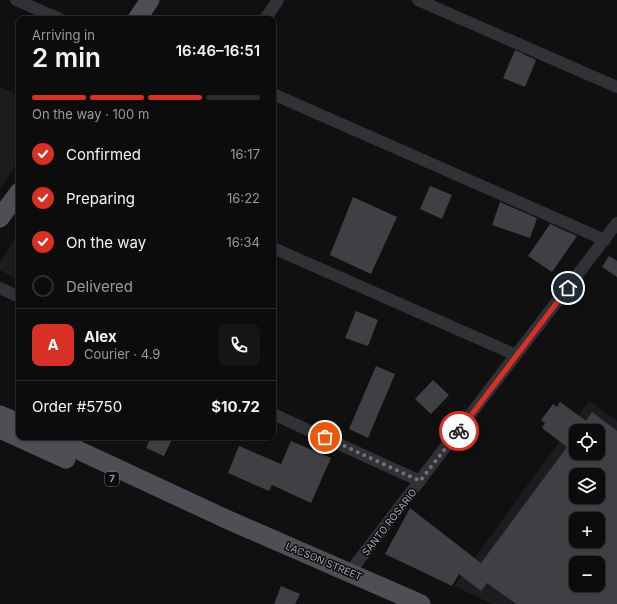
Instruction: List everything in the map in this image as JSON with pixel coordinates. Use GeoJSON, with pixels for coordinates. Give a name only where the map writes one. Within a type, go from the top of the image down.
{"type":"FeatureCollection","features":[{"type":"Feature","properties":{"kind":"main road"},"geometry":{"type":"LineString","coordinates":[[139,16],[150,0]]}},
{"type":"Feature","properties":{"kind":"main road"},"geometry":{"type":"LineString","coordinates":[[0,218],[16,196]]}},
{"type":"Feature","properties":{"kind":"main road"},"geometry":{"type":"LineString","coordinates":[[0,402],[16,409]]}},
{"type":"Feature","properties":{"kind":"main road"},"geometry":{"type":"LineString","coordinates":[[0,415],[16,422]]}},
{"type":"Feature","properties":{"kind":"main road","name":"LACSON STREET"},"geometry":{"type":"LineString","coordinates":[[0,429],[16,436]]}},
{"type":"Feature","properties":{"kind":"main road","name":"LACSON STREET"},"geometry":{"type":"LineString","coordinates":[[24,440],[159,501],[226,519]]}},
{"type":"Feature","properties":{"kind":"main road","name":"LACSON STREET"},"geometry":{"type":"LineString","coordinates":[[57,440],[226,519],[421,604]]}},
{"type":"Feature","properties":{"kind":"main road","name":"LACSON STREET"},"geometry":{"type":"LineString","coordinates":[[85,440],[170,479],[226,519]]}},
{"type":"Feature","properties":{"kind":"street"},"geometry":{"type":"LineString","coordinates":[[16,0],[53,16]]}},
{"type":"Feature","properties":{"kind":"street"},"geometry":{"type":"LineString","coordinates":[[267,16],[278,0]]}},
{"type":"Feature","properties":{"kind":"street"},"geometry":{"type":"LineString","coordinates":[[418,0],[617,87]]}},
{"type":"Feature","properties":{"kind":"street"},"geometry":{"type":"LineString","coordinates":[[276,95],[605,240]]}},
{"type":"Feature","properties":{"kind":"street","name":"SANTO ROSARIO"},"geometry":{"type":"LineString","coordinates":[[349,573],[617,223]]}},
{"type":"Feature","properties":{"kind":"street"},"geometry":{"type":"LineString","coordinates":[[276,249],[516,355]]}},
{"type":"Feature","properties":{"kind":"street"},"geometry":{"type":"LineString","coordinates":[[0,288],[16,296]]}},
{"type":"Feature","properties":{"kind":"street"},"geometry":{"type":"LineString","coordinates":[[276,415],[420,481]]}},
{"type":"Feature","properties":{"kind":"shaded area"},"geometry":{"type":"Polygon","coordinates":[[[0,87],[16,95],[16,165],[0,189],[0,87]]]}},
{"type":"Feature","properties":{"kind":"shaded area"},"geometry":{"type":"Polygon","coordinates":[[[16,238],[16,279],[0,270],[0,262],[16,238]]]}},
{"type":"Feature","properties":{"kind":"shaded area"},"geometry":{"type":"Polygon","coordinates":[[[589,401],[617,421],[617,460],[605,469],[605,468],[569,468],[569,504],[585,504],[579,512],[569,512],[569,526],[512,604],[492,604],[454,586],[569,428],[569,460],[605,460],[605,424],[572,424],[589,401]]]}},
{"type":"Feature","properties":{"kind":"building"},"geometry":{"type":"Polygon","coordinates":[[[515,50],[536,60],[525,87],[503,78],[515,50]]]}},
{"type":"Feature","properties":{"kind":"building"},"geometry":{"type":"Polygon","coordinates":[[[430,186],[452,195],[442,219],[420,209],[430,186]]]}},
{"type":"Feature","properties":{"kind":"building"},"geometry":{"type":"Polygon","coordinates":[[[353,197],[397,217],[371,274],[330,255],[353,197]]]}},
{"type":"Feature","properties":{"kind":"building"},"geometry":{"type":"Polygon","coordinates":[[[500,202],[537,218],[530,238],[492,225],[500,202]]]}},
{"type":"Feature","properties":{"kind":"building"},"geometry":{"type":"Polygon","coordinates":[[[550,224],[577,236],[552,272],[528,256],[550,224]]]}},
{"type":"Feature","properties":{"kind":"building"},"geometry":{"type":"Polygon","coordinates":[[[609,256],[617,261],[617,277],[602,267],[609,256]]]}},
{"type":"Feature","properties":{"kind":"building"},"geometry":{"type":"Polygon","coordinates":[[[356,311],[378,320],[368,346],[345,338],[356,311]]]}},
{"type":"Feature","properties":{"kind":"building"},"geometry":{"type":"Polygon","coordinates":[[[376,366],[395,374],[368,438],[349,429],[376,366]]]}},
{"type":"Feature","properties":{"kind":"building"},"geometry":{"type":"Polygon","coordinates":[[[433,380],[449,395],[431,414],[415,399],[433,380]]]}},
{"type":"Feature","properties":{"kind":"building"},"geometry":{"type":"Polygon","coordinates":[[[560,402],[586,421],[592,412],[617,431],[617,604],[516,604],[487,583],[481,591],[459,574],[452,586],[385,554],[410,508],[481,563],[567,447],[542,428],[545,423],[541,420],[553,404],[557,407],[560,402]]]}},
{"type":"Feature","properties":{"kind":"building"},"geometry":{"type":"Polygon","coordinates":[[[150,440],[172,440],[164,456],[146,448],[150,440]]]}},
{"type":"Feature","properties":{"kind":"building"},"geometry":{"type":"Polygon","coordinates":[[[291,441],[331,458],[311,503],[272,485],[269,491],[228,473],[239,446],[281,464],[291,441]]]}},
{"type":"Feature","properties":{"kind":"building"},"geometry":{"type":"Polygon","coordinates":[[[281,586],[300,594],[295,604],[274,604],[281,586]]]}},
{"type":"Feature","properties":{"kind":"way so far"},"geometry":{"type":"LineString","coordinates":[[325,437],[420,481],[459,431]]}},
{"type":"Feature","properties":{"kind":"route"},"geometry":{"type":"LineString","coordinates":[[459,431],[568,288]]}}]}
